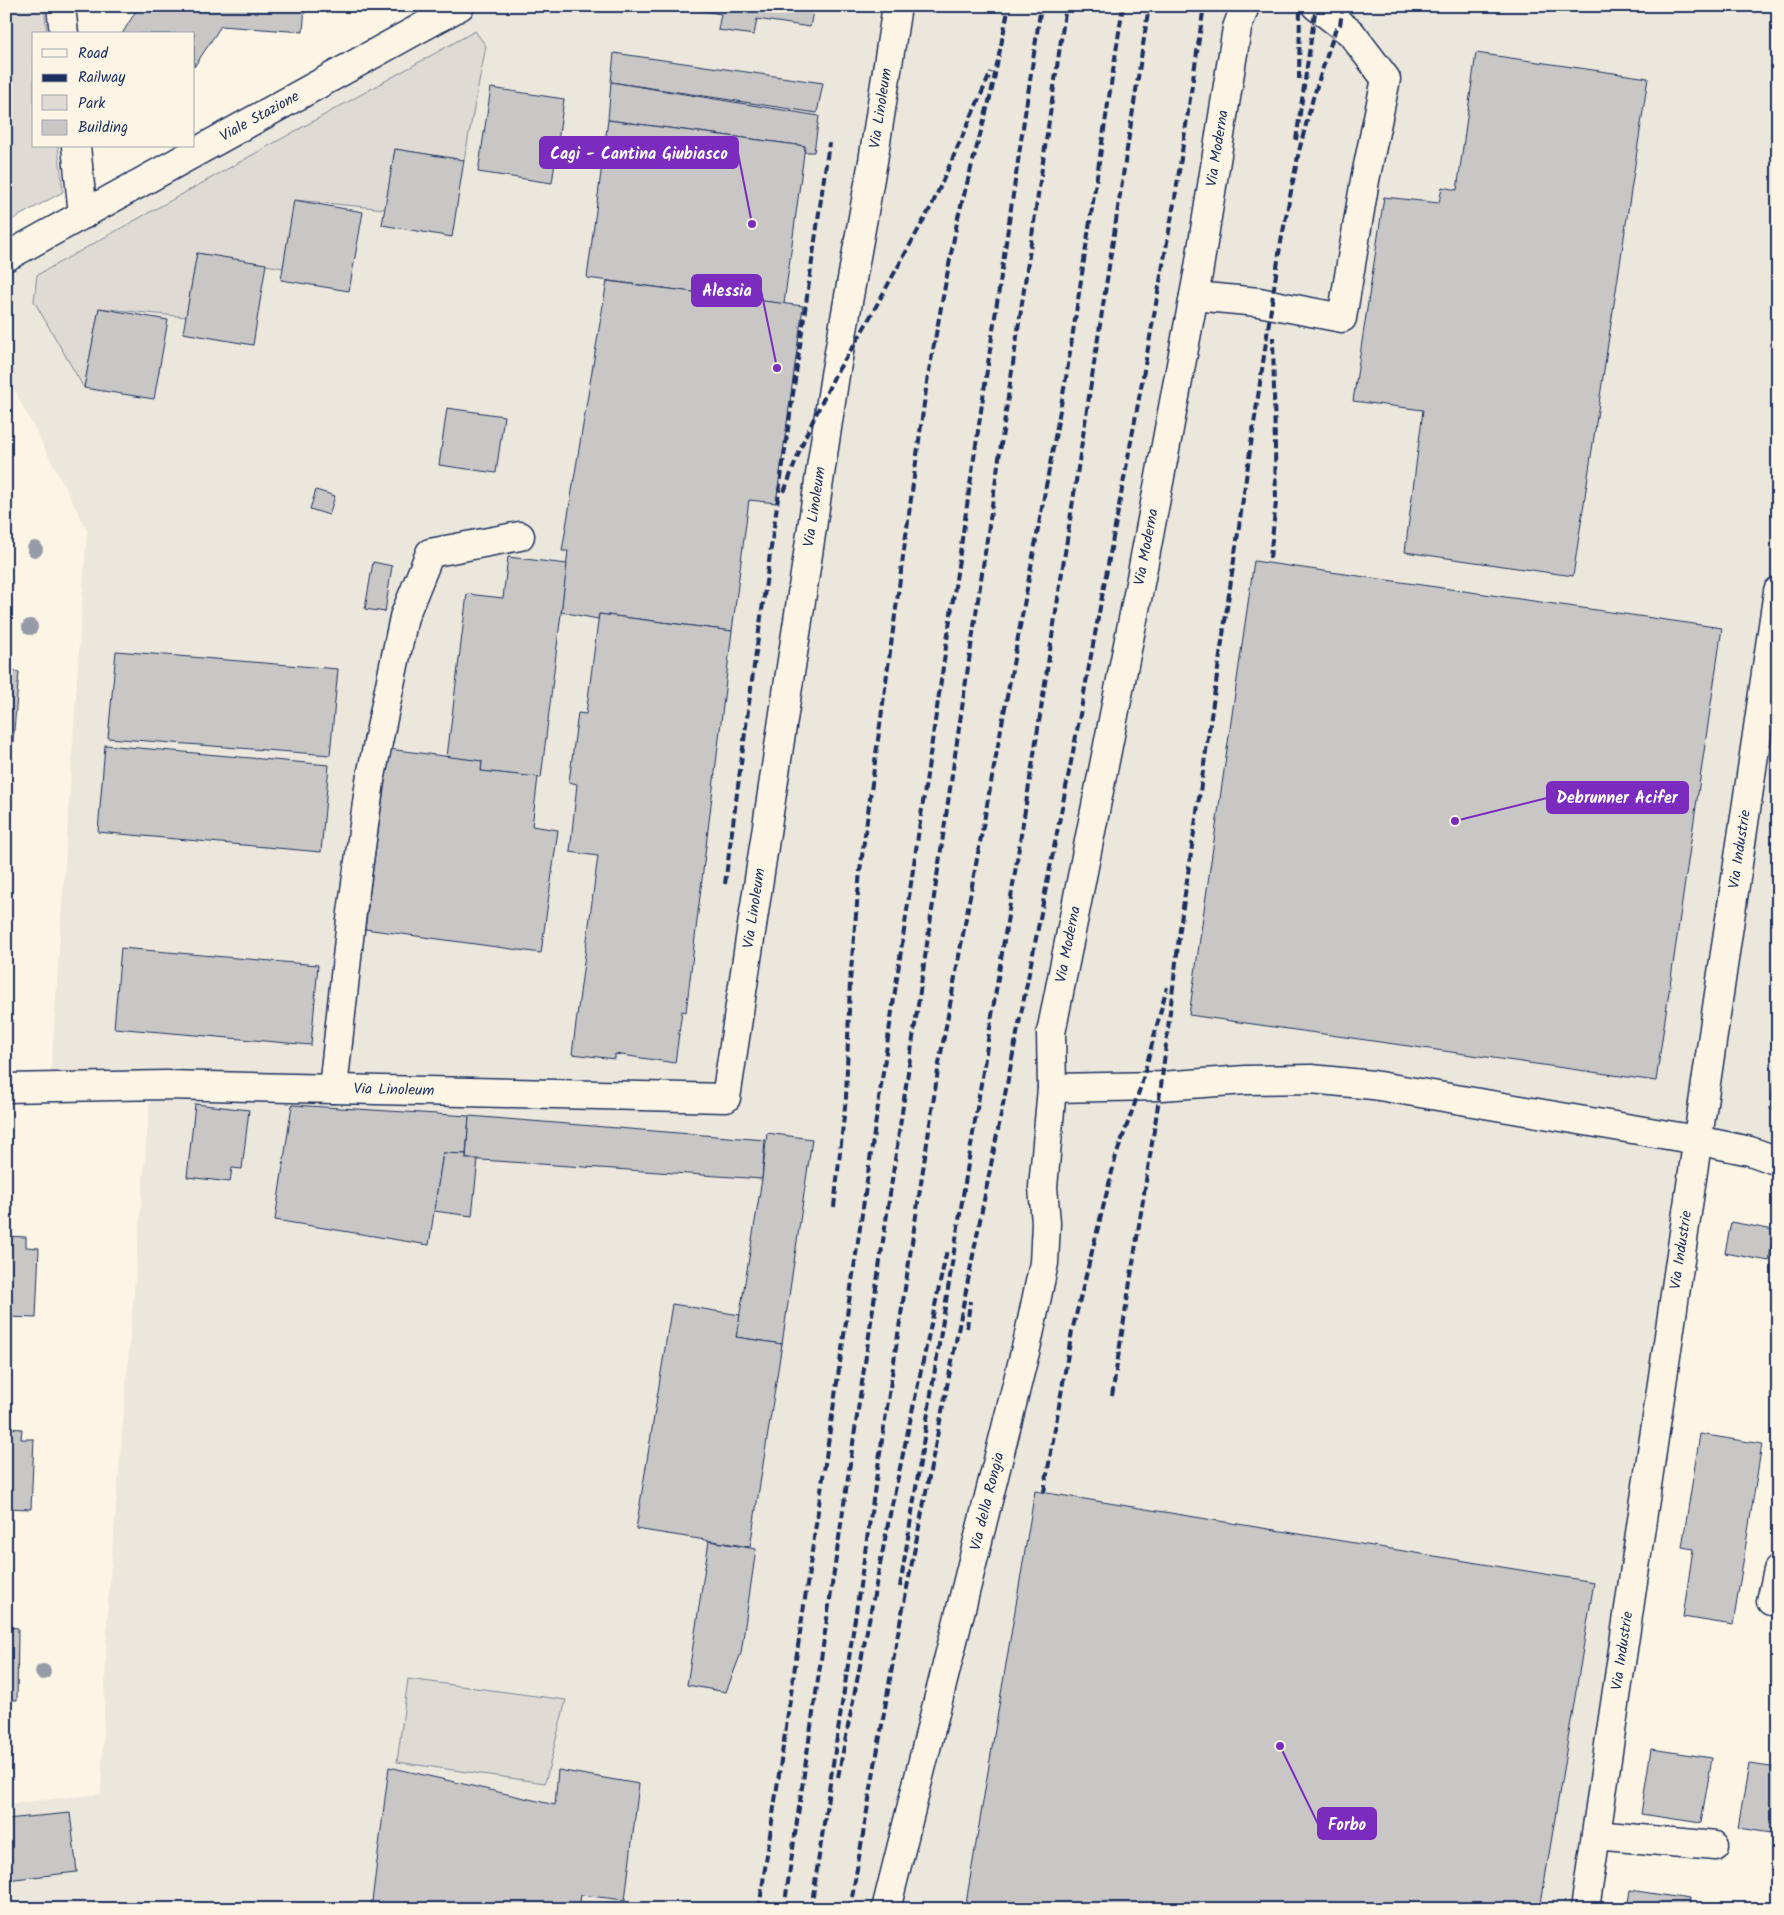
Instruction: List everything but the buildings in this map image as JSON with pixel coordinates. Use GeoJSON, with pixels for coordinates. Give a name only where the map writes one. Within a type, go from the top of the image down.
{"type":"FeatureCollection","features":[{"type":"Feature","properties":{"kind":"street"},"geometry":{"type":"LineString","coordinates":[[60,6],[64,32]]}},
{"type":"Feature","properties":{"kind":"street","name":"Viale Stazione"},"geometry":{"type":"LineString","coordinates":[[6,257],[460,6]]}},
{"type":"Feature","properties":{"kind":"street","name":"Via Linoleum"},"geometry":{"type":"LineString","coordinates":[[6,1088],[166,1085],[726,1098],[836,375],[897,6]]}},
{"type":"Feature","properties":{"kind":"street","name":"Via Moderna"},"geometry":{"type":"LineString","coordinates":[[1052,1088],[1051,1033],[1136,604],[1194,296],[1237,28],[1245,6]]}},
{"type":"Feature","properties":{"kind":"street"},"geometry":{"type":"LineString","coordinates":[[1194,296],[1258,302],[1342,318],[1365,180],[1386,79],[1351,33],[1316,6]]}},
{"type":"Feature","properties":{"kind":"street"},"geometry":{"type":"LineString","coordinates":[[76,148],[83,214]]}},
{"type":"Feature","properties":{"kind":"street"},"geometry":{"type":"LineString","coordinates":[[333,1089],[351,920],[370,781],[404,616],[430,553],[520,536]]}},
{"type":"Feature","properties":{"kind":"street","name":"Via Industrie"},"geometry":{"type":"LineString","coordinates":[[1585,1909],[1778,591]]}},
{"type":"Feature","properties":{"kind":"street"},"geometry":{"type":"LineString","coordinates":[[1052,1088],[1161,1086],[1246,1080],[1311,1079],[1373,1085],[1697,1140],[1750,1151],[1778,1161]]}},
{"type":"Feature","properties":{"kind":"street","name":"Via della Rongia"},"geometry":{"type":"LineString","coordinates":[[886,1909],[1027,1344],[1044,1263],[1046,1223],[1043,1186],[1052,1088]]}},
{"type":"Feature","properties":{"kind":"street"},"geometry":{"type":"LineString","coordinates":[[1771,1601],[1778,1570]]}},
{"type":"Feature","properties":{"kind":"street"},"geometry":{"type":"LineString","coordinates":[[1596,1835],[1716,1846]]}},
{"type":"Feature","properties":{"kind":"shaded area"},"geometry":{"type":"Polygon","coordinates":[[[460,6],[1778,6],[1778,1147],[1727,1130],[1697,1141],[1585,1909],[6,1909],[6,1804],[101,1794],[108,1602],[151,1086],[50,1087],[87,530],[6,374],[6,275],[83,215],[460,6]]]}},
{"type":"Feature","properties":{"kind":"green space"},"geometry":{"type":"Polygon","coordinates":[[[6,6],[44,6],[47,32],[32,32],[32,148],[58,148],[63,192],[6,223],[6,6]]]}},
{"type":"Feature","properties":{"kind":"green space"},"geometry":{"type":"Polygon","coordinates":[[[475,31],[486,46],[464,160],[395,149],[385,209],[295,200],[283,268],[197,253],[186,317],[99,308],[84,388],[34,301],[37,275],[475,31]]]}},
{"type":"Feature","properties":{"kind":"green space"},"geometry":{"type":"Polygon","coordinates":[[[408,1679],[566,1700],[545,1783],[397,1762],[408,1679]]]}},
{"type":"Feature","properties":{"kind":"railway"},"geometry":{"type":"LineString","coordinates":[[834,1207],[846,1098],[850,981],[860,871],[927,382],[958,217],[991,94],[1009,6]]}},
{"type":"Feature","properties":{"kind":"railway"},"geometry":{"type":"LineString","coordinates":[[759,1909],[1041,6]]}},
{"type":"Feature","properties":{"kind":"railway"},"geometry":{"type":"LineString","coordinates":[[784,1909],[1066,6]]}},
{"type":"Feature","properties":{"kind":"railway"},"geometry":{"type":"LineString","coordinates":[[811,1909],[939,1064],[1066,378],[1123,6]]}},
{"type":"Feature","properties":{"kind":"railway"},"geometry":{"type":"LineString","coordinates":[[900,1587],[1035,748],[1149,6]]}},
{"type":"Feature","properties":{"kind":"railway"},"geometry":{"type":"LineString","coordinates":[[850,1909],[898,1633],[1073,752],[1138,404],[1175,198],[1204,6]]}},
{"type":"Feature","properties":{"kind":"railway"},"geometry":{"type":"LineString","coordinates":[[1299,79],[1300,6]]}},
{"type":"Feature","properties":{"kind":"railway"},"geometry":{"type":"LineString","coordinates":[[1296,140],[1316,6]]}},
{"type":"Feature","properties":{"kind":"railway"},"geometry":{"type":"LineString","coordinates":[[1112,1396],[1161,1086],[1181,921],[1280,247],[1299,151],[1313,98],[1335,31],[1340,25],[1343,6]]}},
{"type":"Feature","properties":{"kind":"railway"},"geometry":{"type":"LineString","coordinates":[[784,492],[805,437],[835,375],[859,337],[932,205],[991,72]]}},
{"type":"Feature","properties":{"kind":"railway"},"geometry":{"type":"LineString","coordinates":[[725,884],[753,673],[829,143]]}},
{"type":"Feature","properties":{"kind":"railway"},"geometry":{"type":"LineString","coordinates":[[1270,558],[1276,502],[1273,337]]}},
{"type":"Feature","properties":{"kind":"railway"},"geometry":{"type":"LineString","coordinates":[[1044,1492],[1072,1331],[1116,1156],[1141,1086],[1167,987]]}},
{"type":"Feature","properties":{"kind":"railway"},"geometry":{"type":"LineString","coordinates":[[838,1777],[890,1514],[947,1250]]}},
{"type":"Feature","properties":{"kind":"railway"},"geometry":{"type":"LineString","coordinates":[[967,1328],[970,1301]]}},
{"type":"Feature","properties":{"kind":"place","name":"Cagi - Cantina Giubiasco"},"geometry":{"type":"Point","coordinates":[752,224]}},
{"type":"Feature","properties":{"kind":"place","name":"Alessia"},"geometry":{"type":"Point","coordinates":[777,368]}},
{"type":"Feature","properties":{"kind":"place","name":"Debrunner Acifer"},"geometry":{"type":"Point","coordinates":[1455,821]}},
{"type":"Feature","properties":{"kind":"place","name":"Forbo"},"geometry":{"type":"Point","coordinates":[1280,1746]}}]}
